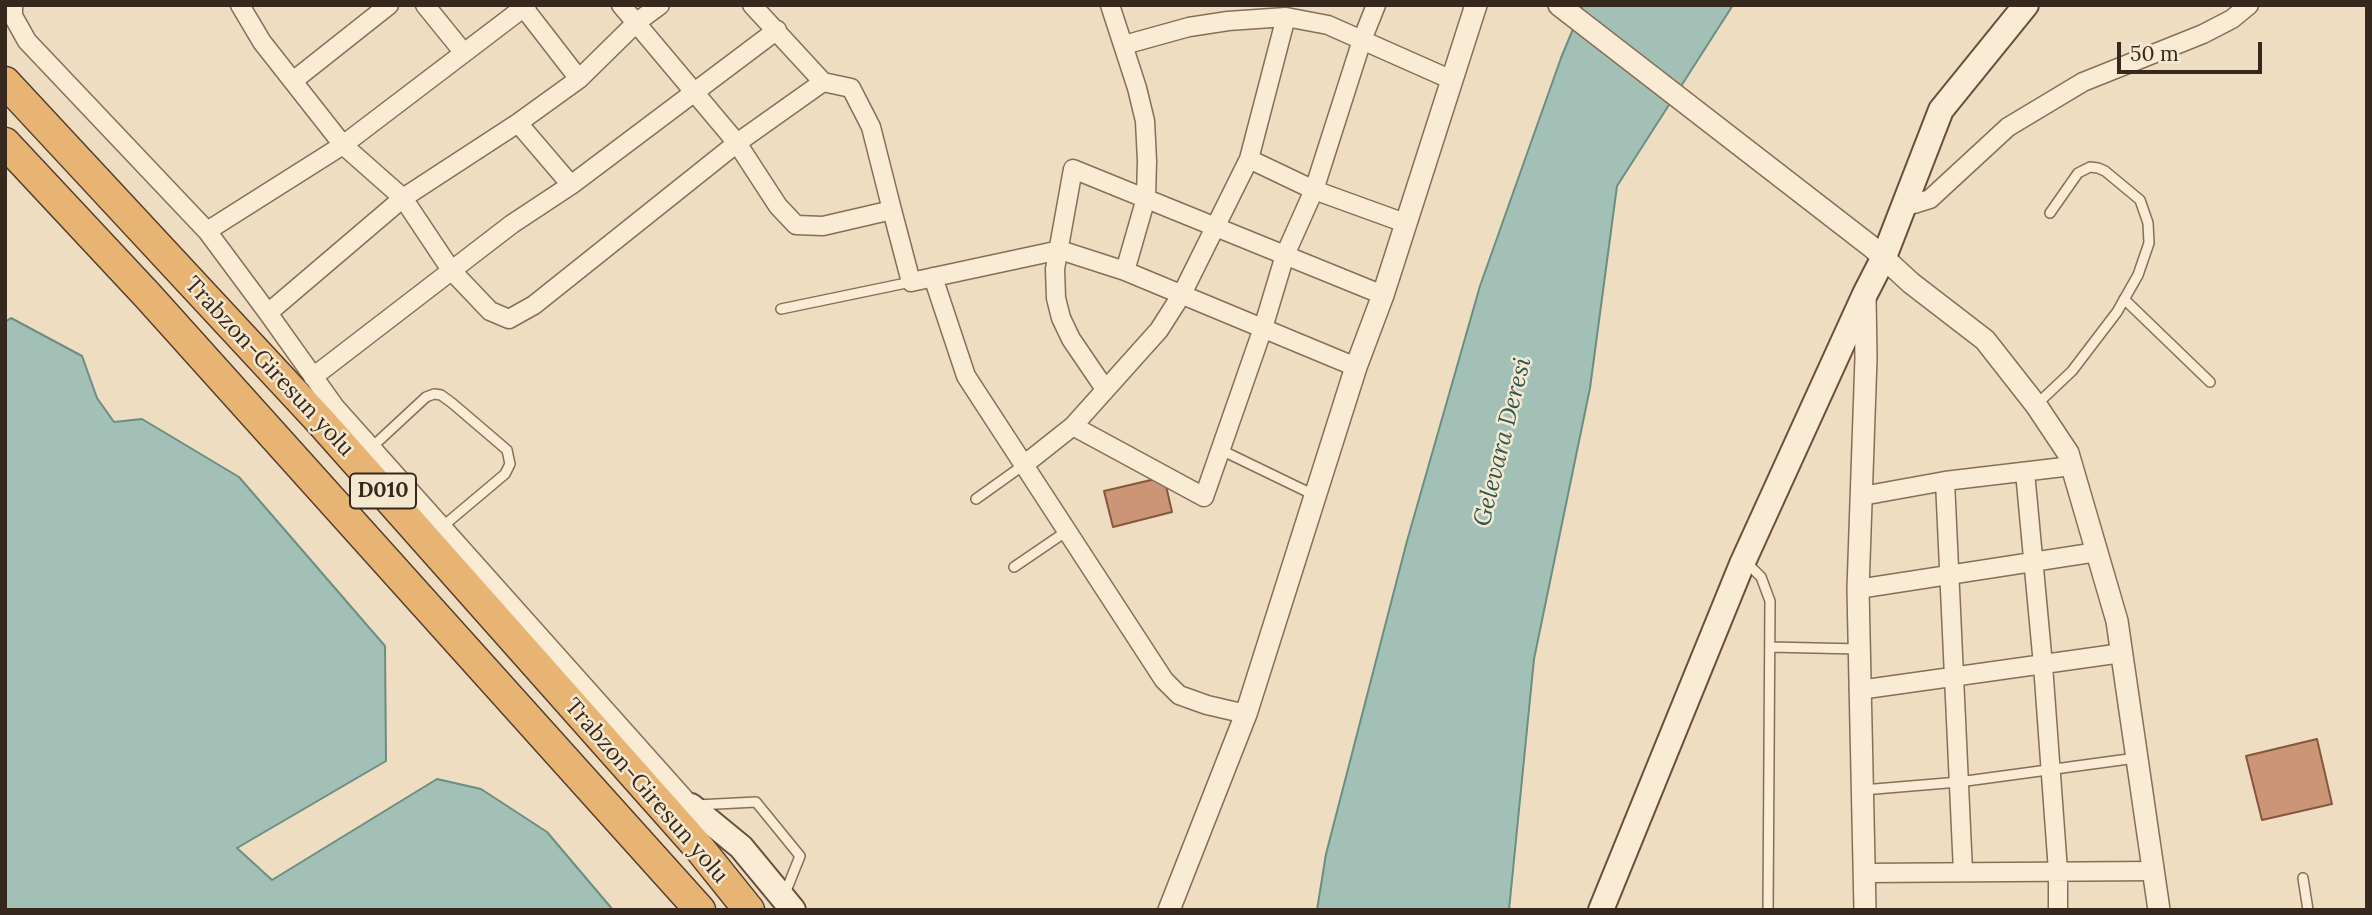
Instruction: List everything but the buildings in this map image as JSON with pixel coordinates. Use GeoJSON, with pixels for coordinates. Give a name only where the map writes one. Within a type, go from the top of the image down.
{"type":"FeatureCollection","features":[{"type":"Feature","properties":{"kind":"highway","name":"Trabzon-Giresun yolu"},"geometry":{"type":"LineString","coordinates":[[5,82],[328,414],[677,807],[700,849],[749,910]]}},
{"type":"Feature","properties":{"kind":"highway","name":"Trabzon-Giresun yolu"},"geometry":{"type":"LineString","coordinates":[[5,143],[148,296],[700,910]]}},
{"type":"Feature","properties":{"kind":"main road"},"geometry":{"type":"LineString","coordinates":[[1601,910],[1742,564],[1865,294],[1879,252],[1905,203],[1941,110],[2026,5]]}},
{"type":"Feature","properties":{"kind":"main road"},"geometry":{"type":"LineString","coordinates":[[677,807],[741,847],[788,904]]}},
{"type":"Feature","properties":{"kind":"street"},"geometry":{"type":"LineString","coordinates":[[13,5],[13,16],[27,41],[207,231],[313,377],[328,414],[371,447],[442,527],[677,807]]}},
{"type":"Feature","properties":{"kind":"street"},"geometry":{"type":"LineString","coordinates":[[293,81],[389,5]]}},
{"type":"Feature","properties":{"kind":"street"},"geometry":{"type":"LineString","coordinates":[[425,5],[464,53]]}},
{"type":"Feature","properties":{"kind":"street"},"geometry":{"type":"LineString","coordinates":[[621,5],[737,143],[778,206],[796,225],[823,226],[892,210]]}},
{"type":"Feature","properties":{"kind":"street"},"geometry":{"type":"LineString","coordinates":[[268,313],[403,198],[518,123],[579,79],[637,22],[660,5]]}},
{"type":"Feature","properties":{"kind":"street"},"geometry":{"type":"LineString","coordinates":[[1110,5],[1133,71],[1145,121],[1146,198],[1125,271]]}},
{"type":"Feature","properties":{"kind":"street"},"geometry":{"type":"LineString","coordinates":[[1073,426],[1204,497],[1264,328],[1285,255],[1314,190],[1362,40],[1376,5]]}},
{"type":"Feature","properties":{"kind":"street"},"geometry":{"type":"LineString","coordinates":[[1169,910],[1246,714],[1356,367],[1383,295],[1476,5]]}},
{"type":"Feature","properties":{"kind":"street"},"geometry":{"type":"LineString","coordinates":[[1559,5],[1879,252],[1911,283],[1985,341],[2036,405],[2068,453],[2117,621],[2159,910]]}},
{"type":"Feature","properties":{"kind":"street"},"geometry":{"type":"LineString","coordinates":[[1905,203],[1914,204],[1930,199],[2008,127],[2083,82],[2203,34],[2232,19],[2249,5]]}},
{"type":"Feature","properties":{"kind":"street"},"geometry":{"type":"LineString","coordinates":[[242,6],[262,42],[343,145],[403,198],[451,270],[490,312],[509,318],[534,305],[737,143],[823,82]]}},
{"type":"Feature","properties":{"kind":"street"},"geometry":{"type":"LineString","coordinates":[[207,231],[343,145],[526,6],[579,79]]}},
{"type":"Feature","properties":{"kind":"street"},"geometry":{"type":"LineString","coordinates":[[764,9],[777,30],[823,82],[851,88],[871,127],[911,282],[1060,250],[1125,271],[1356,367]]}},
{"type":"Feature","properties":{"kind":"street"},"geometry":{"type":"LineString","coordinates":[[1124,45],[1189,27],[1286,17],[1328,26],[1452,80]]}},
{"type":"Feature","properties":{"kind":"street"},"geometry":{"type":"LineString","coordinates":[[1024,464],[1073,426],[1159,330],[1182,294],[1250,159],[1286,17]]}},
{"type":"Feature","properties":{"kind":"street"},"geometry":{"type":"LineString","coordinates":[[313,377],[451,270],[571,185],[777,30]]}},
{"type":"Feature","properties":{"kind":"street"},"geometry":{"type":"LineString","coordinates":[[518,123],[571,185]]}},
{"type":"Feature","properties":{"kind":"street"},"geometry":{"type":"LineString","coordinates":[[1250,159],[1314,190],[1405,223]]}},
{"type":"Feature","properties":{"kind":"street"},"geometry":{"type":"LineString","coordinates":[[1105,389],[1070,339],[1056,298],[1055,268],[1073,169],[1383,295]]}},
{"type":"Feature","properties":{"kind":"street"},"geometry":{"type":"LineString","coordinates":[[933,277],[966,376],[1164,680],[1179,695],[1246,714]]}},
{"type":"Feature","properties":{"kind":"street"},"geometry":{"type":"LineString","coordinates":[[1865,294],[1866,358],[1858,589],[1865,910]]}},
{"type":"Feature","properties":{"kind":"street"},"geometry":{"type":"LineString","coordinates":[[1862,496],[1945,481],[2072,466]]}},
{"type":"Feature","properties":{"kind":"street"},"geometry":{"type":"LineString","coordinates":[[2025,472],[2043,665],[2058,871],[2058,910]]}},
{"type":"Feature","properties":{"kind":"street"},"geometry":{"type":"LineString","coordinates":[[1945,481],[1963,872]]}},
{"type":"Feature","properties":{"kind":"street"},"geometry":{"type":"LineString","coordinates":[[1858,589],[2096,552]]}},
{"type":"Feature","properties":{"kind":"street"},"geometry":{"type":"LineString","coordinates":[[1859,690],[2122,653]]}},
{"type":"Feature","properties":{"kind":"street"},"geometry":{"type":"LineString","coordinates":[[1865,873],[2154,871]]}},
{"type":"Feature","properties":{"kind":"lane"},"geometry":{"type":"LineString","coordinates":[[2036,405],[2072,371],[2124,299],[2138,275],[2149,243],[2148,223],[2140,200],[2105,171],[2090,167],[2078,173],[2050,213]]}},
{"type":"Feature","properties":{"kind":"lane"},"geometry":{"type":"LineString","coordinates":[[781,309],[911,282]]}},
{"type":"Feature","properties":{"kind":"lane"},"geometry":{"type":"LineString","coordinates":[[2124,299],[2210,382]]}},
{"type":"Feature","properties":{"kind":"lane"},"geometry":{"type":"LineString","coordinates":[[371,447],[426,397],[435,394],[452,403],[507,450],[510,464],[505,474],[442,527]]}},
{"type":"Feature","properties":{"kind":"lane"},"geometry":{"type":"LineString","coordinates":[[1221,450],[1315,496]]}},
{"type":"Feature","properties":{"kind":"lane"},"geometry":{"type":"LineString","coordinates":[[976,499],[1024,464]]}},
{"type":"Feature","properties":{"kind":"lane"},"geometry":{"type":"LineString","coordinates":[[1014,567],[1067,531]]}},
{"type":"Feature","properties":{"kind":"lane"},"geometry":{"type":"LineString","coordinates":[[1742,564],[1756,572],[1769,593],[1768,910]]}},
{"type":"Feature","properties":{"kind":"lane"},"geometry":{"type":"LineString","coordinates":[[1770,647],[1859,649]]}},
{"type":"Feature","properties":{"kind":"lane"},"geometry":{"type":"LineString","coordinates":[[1863,789],[1959,782],[2137,758]]}},
{"type":"Feature","properties":{"kind":"lane"},"geometry":{"type":"LineString","coordinates":[[677,807],[756,802],[800,856],[788,904]]}},
{"type":"Feature","properties":{"kind":"lane"},"geometry":{"type":"LineString","coordinates":[[2303,878],[2308,910]]}},
{"type":"Feature","properties":{"kind":"water","name":"Gelevara Deresi"},"geometry":{"type":"Polygon","coordinates":[[[1583,5],[1733,5],[1617,186],[1590,388],[1534,659],[1509,910],[1317,910],[1326,854],[1407,541],[1480,286],[1561,58],[1583,5]]]}},
{"type":"Feature","properties":{"kind":"water"},"geometry":{"type":"Polygon","coordinates":[[[11,318],[82,356],[97,398],[114,422],[142,419],[239,477],[385,646],[386,761],[237,848],[272,880],[437,779],[481,789],[547,832],[613,910],[5,910],[5,322],[11,318]]]}}]}
